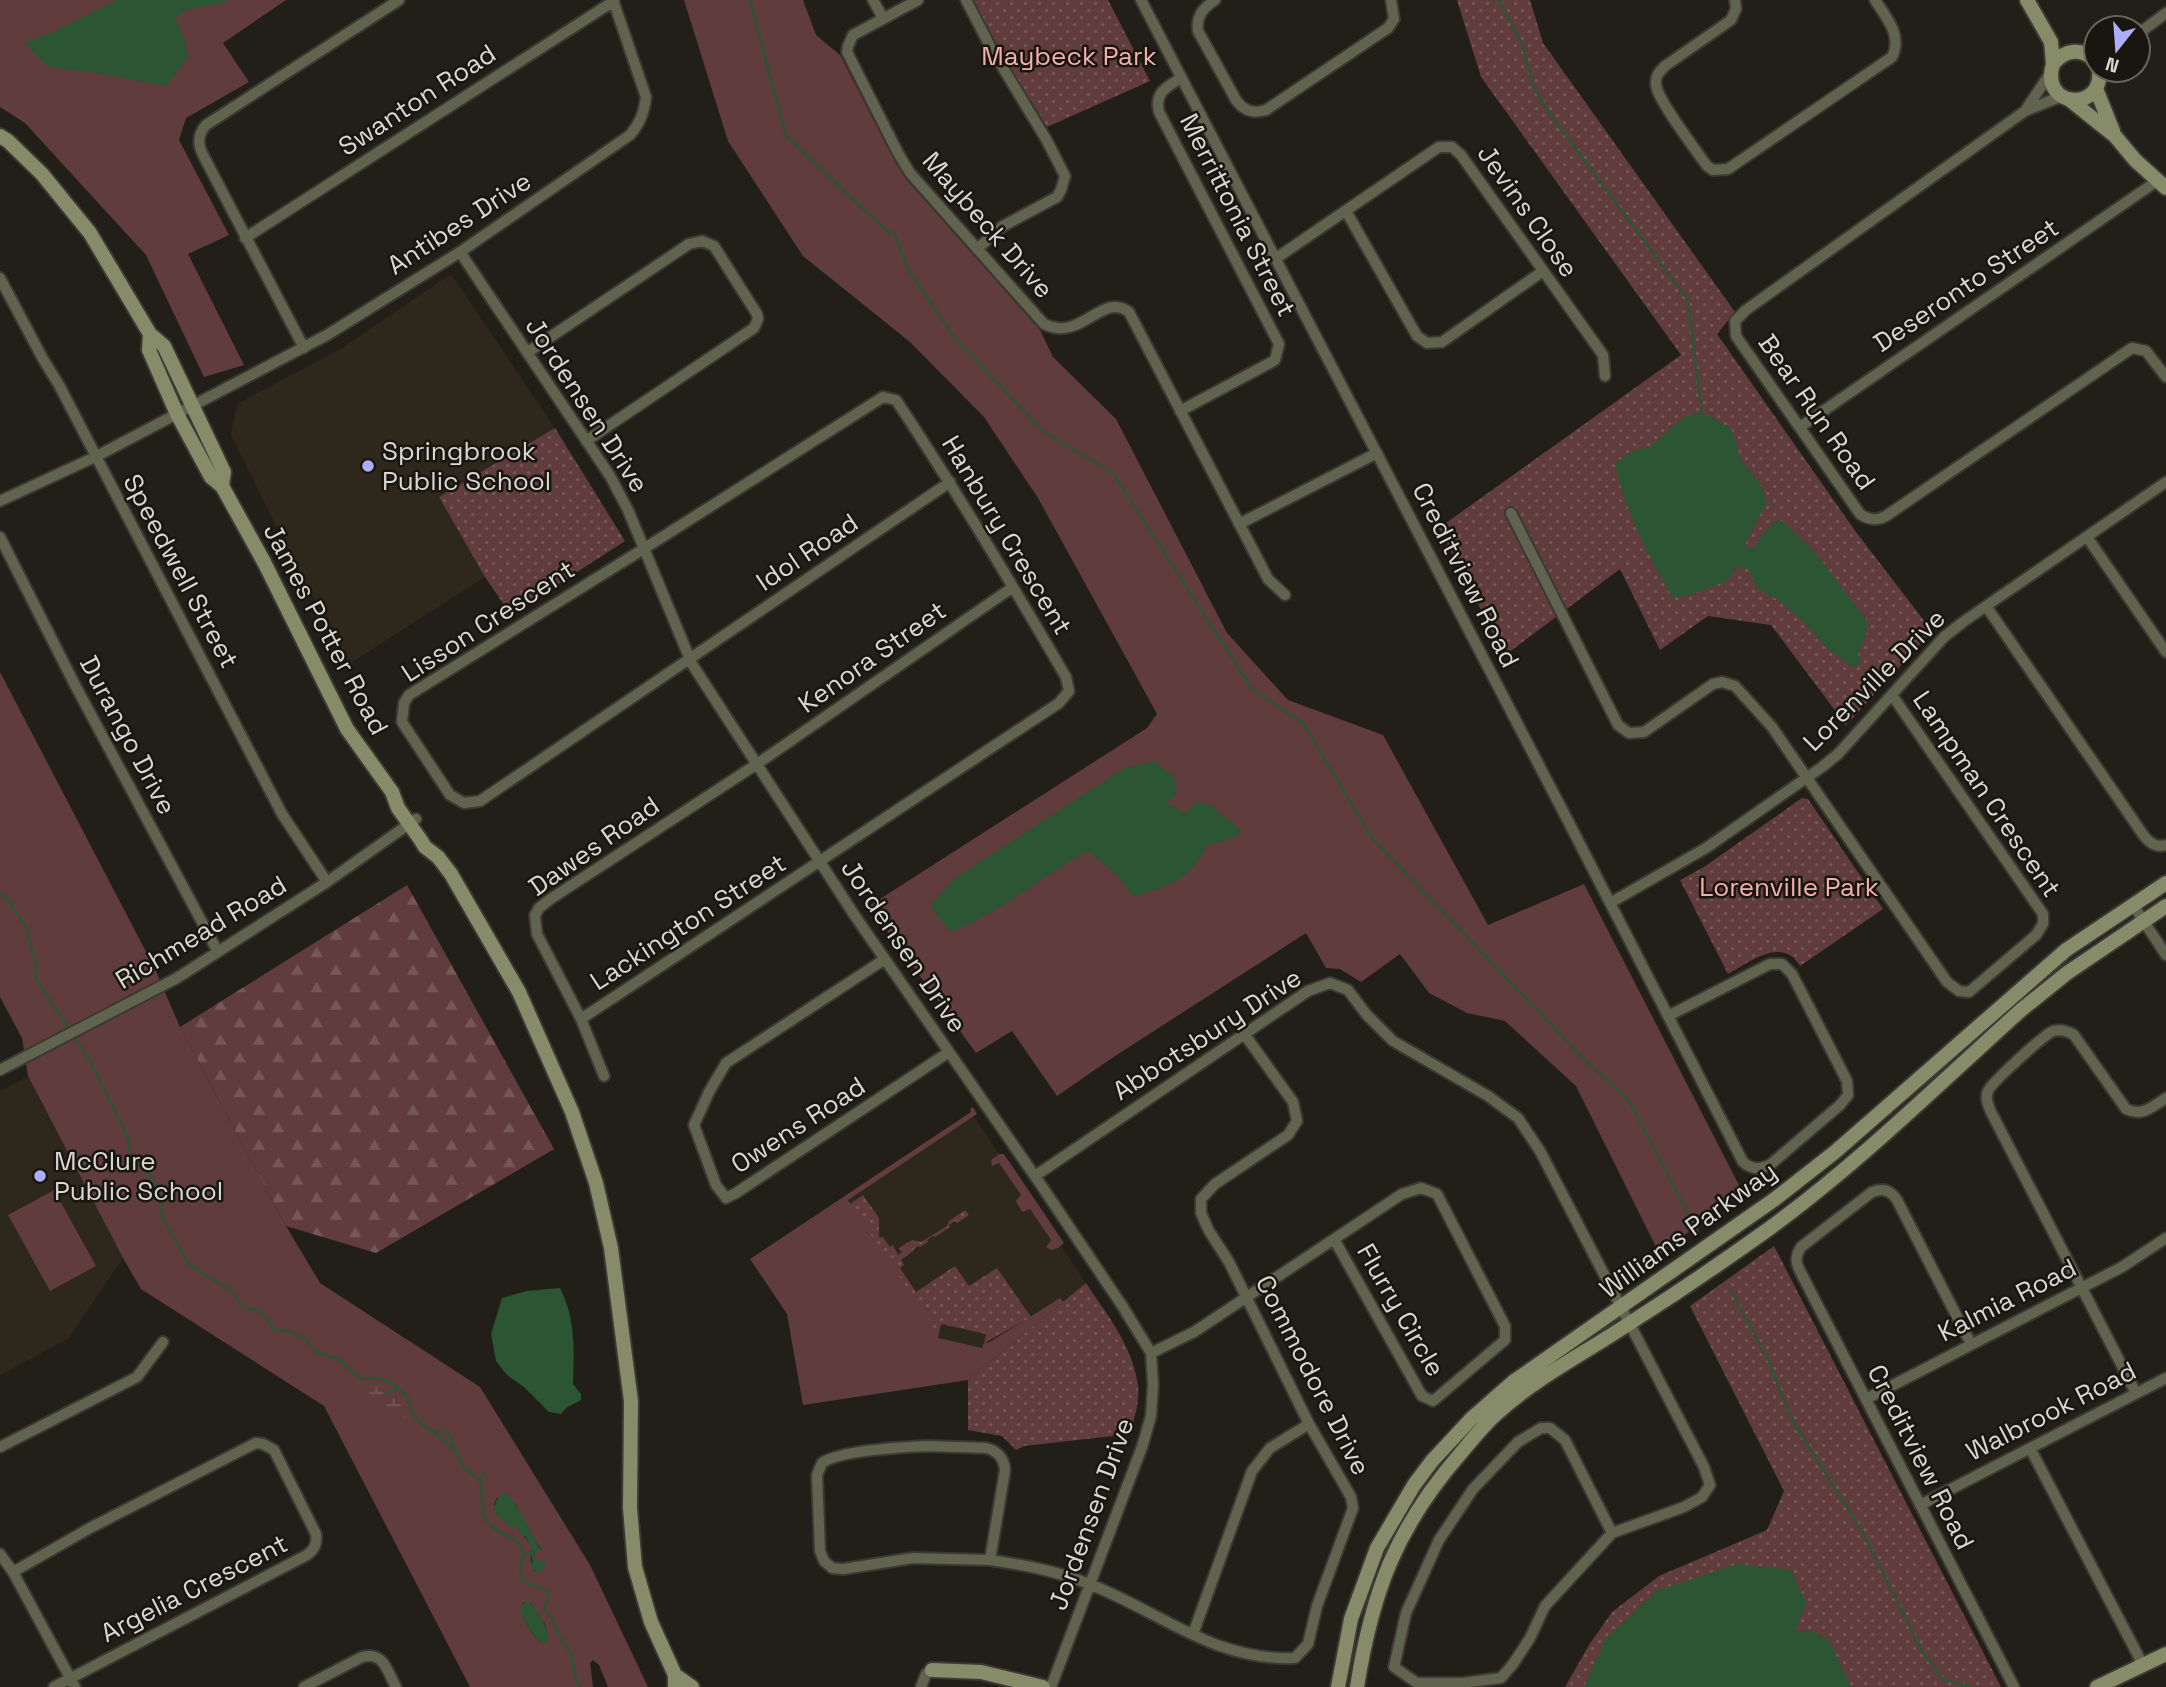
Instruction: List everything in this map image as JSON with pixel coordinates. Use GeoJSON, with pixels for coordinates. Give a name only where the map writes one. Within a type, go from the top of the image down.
{"type":"FeatureCollection","features":[{"type":"Feature","properties":{"kind":"main road"},"geometry":{"type":"LineString","coordinates":[[2026,0],[2051,42],[2051,80],[2055,89],[2115,136],[2135,160],[2162,184]]}},
{"type":"Feature","properties":{"kind":"main road"},"geometry":{"type":"LineString","coordinates":[[2040,21],[2082,50]]}},
{"type":"Feature","properties":{"kind":"main road"},"geometry":{"type":"LineString","coordinates":[[2052,68],[2063,55],[2082,52]]}},
{"type":"Feature","properties":{"kind":"main road"},"geometry":{"type":"LineString","coordinates":[[2066,98],[2087,98],[2097,84]]}},
{"type":"Feature","properties":{"kind":"main road"},"geometry":{"type":"LineString","coordinates":[[2102,84],[2104,112],[2115,136]]}},
{"type":"Feature","properties":{"kind":"main road","name":"James Potter Road"},"geometry":{"type":"LineString","coordinates":[[0,136],[42,174],[90,233],[150,334],[164,346],[184,411],[223,472],[222,486],[264,562],[347,729],[392,792],[398,808],[413,822],[425,847],[438,857],[451,874],[519,992],[572,1112],[596,1183],[611,1248],[631,1401],[630,1508],[635,1567],[651,1622],[675,1681],[692,1687]]}},
{"type":"Feature","properties":{"kind":"main road","name":"Williams Parkway"},"geometry":{"type":"LineString","coordinates":[[1338,1687],[1351,1619],[1377,1548],[1401,1506],[1432,1461],[1471,1419],[1513,1382],[1727,1235],[1835,1152],[2067,950],[2166,883]]}},
{"type":"Feature","properties":{"kind":"main road","name":"Williams Parkway"},"geometry":{"type":"LineString","coordinates":[[1357,1687],[1371,1613],[1390,1560],[1430,1491],[1476,1435],[1503,1408],[1558,1368],[1630,1323],[1773,1226],[1842,1171],[2021,1010],[2067,973],[2166,906]]}},
{"type":"Feature","properties":{"kind":"main road"},"geometry":{"type":"LineString","coordinates":[[2097,1687],[2166,1654]]}},
{"type":"Feature","properties":{"kind":"main road"},"geometry":{"type":"LineString","coordinates":[[932,1670],[981,1671],[1043,1687]]}},
{"type":"Feature","properties":{"kind":"street"},"geometry":{"type":"LineString","coordinates":[[304,348],[200,149],[199,136],[206,125],[399,0]]}},
{"type":"Feature","properties":{"kind":"street"},"geometry":{"type":"LineString","coordinates":[[873,0],[883,19]]}},
{"type":"Feature","properties":{"kind":"street","name":"Maybeck Drive"},"geometry":{"type":"LineString","coordinates":[[918,0],[853,35],[848,46],[849,58],[910,173],[1044,324],[1052,328],[1068,329],[1111,307],[1117,306],[1129,312],[1268,579],[1284,596]]}},
{"type":"Feature","properties":{"kind":"street"},"geometry":{"type":"LineString","coordinates":[[966,0],[1065,176],[1056,197],[1003,226],[977,249]]}},
{"type":"Feature","properties":{"kind":"street","name":"Creditview Road"},"geometry":{"type":"LineString","coordinates":[[1141,0],[1743,1162],[1753,1168],[1771,1164],[1840,1105],[1848,1095],[1847,1081],[1792,974],[1782,964],[1770,964],[1668,1016]]}},
{"type":"Feature","properties":{"kind":"street"},"geometry":{"type":"LineString","coordinates":[[1215,0],[1200,13],[1198,31],[1241,108],[1254,112],[1266,110],[1388,28],[1394,19],[1391,0]]}},
{"type":"Feature","properties":{"kind":"street"},"geometry":{"type":"LineString","coordinates":[[1735,0],[1736,9],[1731,20],[1665,66],[1658,73],[1656,80],[1660,96],[1707,166],[1713,170],[1728,169],[1892,57],[1897,42],[1895,34],[1875,0]]}},
{"type":"Feature","properties":{"kind":"street","name":"Swanton Road"},"geometry":{"type":"LineString","coordinates":[[245,238],[613,1]]}},
{"type":"Feature","properties":{"kind":"street","name":"Antibes Drive"},"geometry":{"type":"LineString","coordinates":[[0,501],[95,457],[327,335],[460,252],[630,135],[645,111],[646,97],[613,1]]}},
{"type":"Feature","properties":{"kind":"street","name":"Bear Run Road"},"geometry":{"type":"LineString","coordinates":[[2025,111],[2052,68]]}},
{"type":"Feature","properties":{"kind":"street","name":"Merrittonia Street"},"geometry":{"type":"LineString","coordinates":[[1180,411],[1275,360],[1279,344],[1159,112],[1158,98],[1161,91],[1181,78]]}},
{"type":"Feature","properties":{"kind":"street","name":"Bear Run Road"},"geometry":{"type":"LineString","coordinates":[[2066,98],[2025,111],[1738,318],[1734,326],[1737,336],[1860,514],[1879,520],[2132,348],[2146,351],[2166,377]]}},
{"type":"Feature","properties":{"kind":"street","name":"Jevins Close"},"geometry":{"type":"LineString","coordinates":[[1275,259],[1433,150],[1439,147],[1452,148],[1461,155],[1603,355],[1605,376]]}},
{"type":"Feature","properties":{"kind":"street","name":"Deseronto Street"},"geometry":{"type":"LineString","coordinates":[[1800,427],[2162,184]]}},
{"type":"Feature","properties":{"kind":"street"},"geometry":{"type":"LineString","coordinates":[[1346,211],[1417,336],[1427,343],[1442,342],[1542,271]]}},
{"type":"Feature","properties":{"kind":"street"},"geometry":{"type":"LineString","coordinates":[[528,352],[689,244],[702,242],[714,246],[757,314],[754,328],[586,441]]}},
{"type":"Feature","properties":{"kind":"street","name":"Jordensen Drive"},"geometry":{"type":"LineString","coordinates":[[460,252],[610,476],[645,548],[690,660],[820,862],[1035,1176],[1138,1329],[1151,1353],[1151,1416],[1142,1447],[1051,1687]]}},
{"type":"Feature","properties":{"kind":"street","name":"Speedwell Street"},"geometry":{"type":"LineString","coordinates":[[0,278],[59,385],[282,814],[327,882]]}},
{"type":"Feature","properties":{"kind":"street","name":"Hanbury Crescent"},"geometry":{"type":"LineString","coordinates":[[645,548],[883,397],[896,400],[950,482],[1066,677],[1069,691],[1066,697],[820,862]]}},
{"type":"Feature","properties":{"kind":"street"},"geometry":{"type":"LineString","coordinates":[[1239,524],[1377,453]]}},
{"type":"Feature","properties":{"kind":"street","name":"Idol Road"},"geometry":{"type":"LineString","coordinates":[[690,660],[950,482]]}},
{"type":"Feature","properties":{"kind":"street","name":"Lorenville Drive"},"geometry":{"type":"LineString","coordinates":[[1609,903],[1706,848],[1808,778],[1838,754],[1944,637],[2166,482]]}},
{"type":"Feature","properties":{"kind":"street"},"geometry":{"type":"LineString","coordinates":[[1511,513],[1618,725],[1623,730],[1644,732],[1713,684],[1729,683],[1740,690],[1772,727],[1808,778]]}},
{"type":"Feature","properties":{"kind":"street","name":"Durango Drive"},"geometry":{"type":"LineString","coordinates":[[0,537],[75,685],[218,952]]}},
{"type":"Feature","properties":{"kind":"street"},"geometry":{"type":"LineString","coordinates":[[2087,537],[2166,652]]}},
{"type":"Feature","properties":{"kind":"street","name":"Lisson Crescent"},"geometry":{"type":"LineString","coordinates":[[645,548],[409,695],[404,703],[402,722],[450,795],[456,800],[472,803],[491,794],[690,660]]}},
{"type":"Feature","properties":{"kind":"street","name":"Kenora Street"},"geometry":{"type":"LineString","coordinates":[[757,764],[1013,587]]}},
{"type":"Feature","properties":{"kind":"street"},"geometry":{"type":"LineString","coordinates":[[1986,606],[2144,836],[2157,846],[2166,845]]}},
{"type":"Feature","properties":{"kind":"street","name":"Lampman Crescent"},"geometry":{"type":"LineString","coordinates":[[1808,778],[1953,987],[1969,992],[2036,935],[2043,924],[2040,909],[1892,695]]}},
{"type":"Feature","properties":{"kind":"street","name":"Dawes Road"},"geometry":{"type":"LineString","coordinates":[[604,1076],[581,1019],[537,934],[535,915],[539,908],[757,764]]}},
{"type":"Feature","properties":{"kind":"street","name":"Richmead Road"},"geometry":{"type":"LineString","coordinates":[[0,1070],[177,978],[327,882],[413,822]]}},
{"type":"Feature","properties":{"kind":"street","name":"Lackington Street"},"geometry":{"type":"LineString","coordinates":[[581,1019],[820,862]]}},
{"type":"Feature","properties":{"kind":"street"},"geometry":{"type":"LineString","coordinates":[[2133,905],[2166,954]]}},
{"type":"Feature","properties":{"kind":"street","name":"Owens Road"},"geometry":{"type":"LineString","coordinates":[[885,959],[726,1063],[694,1125],[716,1185],[726,1198],[949,1052]]}},
{"type":"Feature","properties":{"kind":"street","name":"Abbotsbury Drive"},"geometry":{"type":"LineString","coordinates":[[1035,1176],[1308,991],[1330,983],[1348,990],[1366,1014],[1393,1041],[1488,1096],[1518,1118],[1540,1151],[1704,1466],[1710,1485],[1702,1497],[1684,1507],[1612,1533]]}},
{"type":"Feature","properties":{"kind":"street"},"geometry":{"type":"LineString","coordinates":[[2136,1393],[1986,1098],[1987,1092],[1999,1077],[2049,1034],[2062,1030],[2074,1035],[2119,1102],[2129,1111],[2144,1112],[2166,1098]]}},
{"type":"Feature","properties":{"kind":"street","name":"Commodore Drive"},"geometry":{"type":"LineString","coordinates":[[990,1560],[1005,1470],[1003,1460],[995,1451],[929,1446],[894,1448],[834,1457],[820,1465],[817,1475],[820,1551],[824,1561],[832,1568],[843,1569],[913,1558],[990,1560],[1059,1573],[1090,1584],[1223,1648],[1244,1655],[1273,1659],[1295,1658],[1308,1644],[1317,1606],[1353,1508],[1351,1497],[1309,1424],[1247,1297],[1201,1213],[1201,1199],[1215,1184],[1288,1135],[1297,1121],[1293,1101],[1245,1035]]}},
{"type":"Feature","properties":{"kind":"street","name":"Flurry Circle"},"geometry":{"type":"LineString","coordinates":[[1151,1353],[1194,1332],[1247,1297],[1334,1239],[1402,1194],[1421,1188],[1437,1194],[1505,1326],[1505,1340],[1433,1401],[1422,1396],[1334,1239]]}},
{"type":"Feature","properties":{"kind":"street","name":"Creditview Road"},"geometry":{"type":"LineString","coordinates":[[1971,1344],[1897,1200],[1888,1191],[1880,1189],[1872,1192],[1801,1247],[1796,1264],[2014,1687]]}},
{"type":"Feature","properties":{"kind":"street","name":"Kalmia Road"},"geometry":{"type":"LineString","coordinates":[[1866,1398],[2122,1267],[2166,1238]]}},
{"type":"Feature","properties":{"kind":"street"},"geometry":{"type":"LineString","coordinates":[[0,1447],[137,1377],[163,1342]]}},
{"type":"Feature","properties":{"kind":"street","name":"Walbrook Road"},"geometry":{"type":"LineString","coordinates":[[1920,1505],[2166,1378]]}},
{"type":"Feature","properties":{"kind":"street"},"geometry":{"type":"LineString","coordinates":[[1193,1634],[1252,1471],[1270,1448],[1309,1424]]}},
{"type":"Feature","properties":{"kind":"street"},"geometry":{"type":"LineString","coordinates":[[1541,1428],[1550,1428],[1565,1440],[1612,1533],[1545,1606],[1530,1638],[1501,1678],[1462,1683],[1417,1683],[1394,1667],[1406,1613],[1439,1539],[1473,1489],[1517,1442],[1541,1428]]}},
{"type":"Feature","properties":{"kind":"street","name":"Argelia Crescent"},"geometry":{"type":"LineString","coordinates":[[13,1572],[90,1528],[245,1448],[256,1443],[274,1450],[316,1534],[317,1543],[313,1551],[72,1683]]}},
{"type":"Feature","properties":{"kind":"street"},"geometry":{"type":"LineString","coordinates":[[2030,1447],[2143,1665]]}},
{"type":"Feature","properties":{"kind":"street"},"geometry":{"type":"LineString","coordinates":[[0,1553],[13,1572],[72,1683],[54,1687]]}},
{"type":"Feature","properties":{"kind":"street"},"geometry":{"type":"LineString","coordinates":[[304,1687],[370,1655],[380,1659],[396,1687]]}},
{"type":"Feature","properties":{"kind":"street"},"geometry":{"type":"LineString","coordinates":[[921,1687],[926,1674],[932,1670]]}},
{"type":"Feature","properties":{"kind":"shaded area"},"geometry":{"type":"Polygon","coordinates":[[[117,0],[227,0],[190,9],[175,17],[185,40],[188,57],[166,86],[48,67],[24,43],[55,31],[117,0]]]}},
{"type":"Feature","properties":{"kind":"shaded area","name":"Springbrook Public School"},"geometry":{"type":"Polygon","coordinates":[[[451,274],[555,428],[439,497],[485,577],[349,664],[231,435],[237,404],[342,348],[451,274]]]}},
{"type":"Feature","properties":{"kind":"shaded area"},"geometry":{"type":"Polygon","coordinates":[[[1696,413],[1712,417],[1732,430],[1741,460],[1762,487],[1767,502],[1746,542],[1747,548],[1755,548],[1760,537],[1775,521],[1782,521],[1813,550],[1868,622],[1858,654],[1861,663],[1853,667],[1828,649],[1806,624],[1778,600],[1757,588],[1749,570],[1738,566],[1727,581],[1691,595],[1673,598],[1638,533],[1615,463],[1633,451],[1651,446],[1681,419],[1696,413]]]}},
{"type":"Feature","properties":{"kind":"shaded area"},"geometry":{"type":"Polygon","coordinates":[[[1153,761],[1176,778],[1175,796],[1166,803],[1185,813],[1196,802],[1209,804],[1242,831],[1233,838],[1206,846],[1193,867],[1177,880],[1133,897],[1119,877],[1088,851],[986,915],[950,932],[930,906],[955,878],[1123,769],[1153,761]]]}},
{"type":"Feature","properties":{"kind":"shaded area","name":"McClure Public School"},"geometry":{"type":"Polygon","coordinates":[[[28,1076],[123,1258],[68,1339],[0,1375],[0,1091],[28,1076]]]}},
{"type":"Feature","properties":{"kind":"shaded area"},"geometry":{"type":"Polygon","coordinates":[[[971,1112],[1086,1283],[968,1380],[803,1405],[787,1314],[750,1259],[971,1112]]]}},
{"type":"Feature","properties":{"kind":"shaded area"},"geometry":{"type":"Polygon","coordinates":[[[560,1288],[571,1323],[574,1347],[573,1384],[581,1394],[581,1400],[561,1414],[549,1412],[524,1387],[507,1375],[496,1361],[491,1334],[502,1298],[527,1291],[560,1288]]]}},
{"type":"Feature","properties":{"kind":"shaded area"},"geometry":{"type":"Polygon","coordinates":[[[506,1493],[542,1552],[534,1553],[536,1560],[545,1562],[545,1567],[540,1572],[535,1572],[532,1568],[532,1548],[525,1536],[522,1536],[515,1525],[512,1528],[494,1512],[497,1500],[506,1493]]]}},
{"type":"Feature","properties":{"kind":"shaded area"},"geometry":{"type":"Polygon","coordinates":[[[1737,1564],[1791,1570],[1806,1603],[1795,1632],[1810,1630],[1829,1640],[1851,1687],[1584,1687],[1605,1640],[1656,1591],[1737,1564]]]}},
{"type":"Feature","properties":{"kind":"shaded area"},"geometry":{"type":"Polygon","coordinates":[[[525,1602],[530,1602],[543,1620],[548,1635],[546,1643],[541,1643],[526,1623],[521,1607],[525,1602]]]}},
{"type":"Feature","properties":{"kind":"green space"},"geometry":{"type":"Polygon","coordinates":[[[0,0],[286,0],[223,43],[249,82],[186,118],[179,140],[229,235],[188,254],[244,365],[204,377],[146,255],[25,123],[0,107],[0,0]]]}},
{"type":"Feature","properties":{"kind":"green space"},"geometry":{"type":"Polygon","coordinates":[[[684,0],[803,0],[816,35],[840,55],[907,180],[1040,330],[1053,357],[1116,419],[1227,633],[1288,700],[1383,735],[1488,925],[1584,884],[1741,1189],[1660,1255],[1576,1086],[1505,1021],[1467,1013],[1429,993],[1400,954],[1361,982],[1340,969],[1326,968],[1306,933],[1057,1096],[1012,1031],[976,1053],[869,906],[1147,728],[1157,714],[1038,498],[984,417],[910,342],[803,256],[728,141],[684,0]]]}},
{"type":"Feature","properties":{"kind":"green space","name":"Maybeck Park"},"geometry":{"type":"Polygon","coordinates":[[[973,0],[1108,0],[1150,81],[1047,127],[1001,53],[973,0]]]}},
{"type":"Feature","properties":{"kind":"green space"},"geometry":{"type":"Polygon","coordinates":[[[1457,0],[1530,0],[1543,43],[1735,312],[1717,334],[1856,532],[1932,631],[1846,725],[1771,625],[1708,616],[1660,650],[1620,569],[1508,653],[1501,649],[1439,528],[1681,355],[1481,77],[1457,0]]]}},
{"type":"Feature","properties":{"kind":"green space"},"geometry":{"type":"Polygon","coordinates":[[[555,428],[625,541],[511,615],[485,577],[439,497],[555,428]]]}},
{"type":"Feature","properties":{"kind":"green space"},"geometry":{"type":"Polygon","coordinates":[[[0,672],[155,969],[180,1027],[286,1226],[320,1283],[480,1387],[590,1565],[648,1687],[608,1687],[599,1665],[593,1660],[590,1663],[593,1687],[470,1687],[324,1406],[141,1289],[28,1076],[22,1038],[0,997],[0,672]],[[501,1497],[497,1498],[494,1504],[496,1509],[503,1520],[515,1524],[532,1547],[531,1561],[534,1572],[535,1551],[541,1549],[526,1528],[516,1504],[501,1497]],[[530,1602],[523,1603],[524,1620],[541,1643],[547,1631],[530,1602]]]}},
{"type":"Feature","properties":{"kind":"green space","name":"Lorenville Park"},"geometry":{"type":"Polygon","coordinates":[[[1802,798],[1808,799],[1883,909],[1800,966],[1793,957],[1775,952],[1756,958],[1728,974],[1680,880],[1704,867],[1802,798]]]}},
{"type":"Feature","properties":{"kind":"green space"},"geometry":{"type":"Polygon","coordinates":[[[407,885],[554,1149],[376,1253],[286,1226],[180,1027],[407,885]]]}},
{"type":"Feature","properties":{"kind":"green space"},"geometry":{"type":"Polygon","coordinates":[[[973,1107],[977,1114],[848,1200],[939,1333],[938,1338],[982,1348],[984,1343],[990,1342],[1060,1298],[1063,1302],[968,1380],[803,1405],[787,1314],[750,1259],[971,1112],[973,1107]]]}},
{"type":"Feature","properties":{"kind":"green space"},"geometry":{"type":"Polygon","coordinates":[[[1004,1154],[1064,1243],[1058,1248],[1051,1250],[1046,1247],[1051,1240],[1030,1209],[1022,1212],[1016,1201],[1021,1195],[999,1163],[992,1166],[991,1160],[1004,1154]]]}},
{"type":"Feature","properties":{"kind":"green space"},"geometry":{"type":"Polygon","coordinates":[[[54,1190],[96,1266],[50,1291],[8,1215],[54,1190]]]}},
{"type":"Feature","properties":{"kind":"green space"},"geometry":{"type":"Polygon","coordinates":[[[863,1195],[879,1218],[879,1237],[883,1237],[890,1247],[893,1245],[898,1255],[902,1252],[899,1248],[912,1240],[921,1242],[947,1226],[949,1221],[965,1210],[969,1215],[957,1223],[955,1221],[950,1227],[927,1240],[928,1242],[918,1246],[901,1260],[904,1265],[900,1268],[916,1292],[955,1266],[969,1286],[997,1268],[1031,1317],[984,1343],[986,1334],[941,1324],[939,1333],[937,1332],[850,1204],[863,1195]]]}},
{"type":"Feature","properties":{"kind":"green space"},"geometry":{"type":"Polygon","coordinates":[[[1774,1246],[2001,1687],[1565,1687],[1612,1612],[1659,1576],[1767,1530],[1784,1491],[1690,1306],[1774,1246]]]}},
{"type":"Feature","properties":{"kind":"green space"},"geometry":{"type":"Polygon","coordinates":[[[1086,1283],[1125,1344],[1135,1371],[1138,1398],[1130,1434],[1024,1446],[1016,1450],[1002,1436],[968,1430],[968,1380],[1086,1283]]]}},
{"type":"Feature","properties":{"kind":"green space"},"geometry":{"type":"Polygon","coordinates":[[[374,1385],[404,1405],[407,1427],[391,1411],[383,1411],[364,1399],[363,1393],[374,1385]]]}},
{"type":"Feature","properties":{"kind":"waterway"},"geometry":{"type":"LineString","coordinates":[[750,0],[786,136],[888,232],[894,233],[908,269],[954,337],[1044,432],[1113,473],[1252,689],[1303,723],[1372,838],[1588,1063],[1628,1099],[1698,1232]]}},
{"type":"Feature","properties":{"kind":"waterway"},"geometry":{"type":"LineString","coordinates":[[1499,0],[1522,44],[1534,88],[1550,114],[1688,300],[1702,416]]}},
{"type":"Feature","properties":{"kind":"waterway"},"geometry":{"type":"LineString","coordinates":[[0,894],[7,899],[25,925],[35,960],[36,979],[69,1029]]}},
{"type":"Feature","properties":{"kind":"waterway"},"geometry":{"type":"LineString","coordinates":[[73,1035],[89,1059],[127,1135],[132,1158],[153,1179],[161,1198],[162,1217],[188,1263],[228,1288],[244,1307],[262,1312],[274,1329],[291,1332],[306,1339],[316,1352],[340,1360],[361,1379],[376,1378],[390,1382],[407,1396],[412,1413],[426,1428],[444,1431],[450,1436],[464,1468],[480,1480],[483,1510],[488,1523],[520,1545],[523,1553],[522,1578],[528,1584],[543,1588],[549,1594],[544,1609],[552,1618],[571,1654],[576,1680],[581,1687]]}},
{"type":"Feature","properties":{"kind":"waterway"},"geometry":{"type":"LineString","coordinates":[[1730,1289],[1768,1359],[1791,1418],[1863,1533],[1923,1653],[1944,1680],[1970,1686]]}},
{"type":"Feature","properties":{"kind":"waterway"},"geometry":{"type":"LineString","coordinates":[[386,1394],[399,1390]]}},
{"type":"Feature","properties":{"kind":"waterway"},"geometry":{"type":"LineString","coordinates":[[432,1431],[456,1451]]}},
{"type":"Feature","properties":{"kind":"waterway"},"geometry":{"type":"LineString","coordinates":[[480,1480],[484,1473]]}},
{"type":"Feature","properties":{"kind":"waterway"},"geometry":{"type":"LineString","coordinates":[[524,1555],[532,1553]]}},
{"type":"Feature","properties":{"kind":"place","name":"Springbrook Public School"},"geometry":{"type":"Point","coordinates":[368,466]}},
{"type":"Feature","properties":{"kind":"place","name":"McClure Public School"},"geometry":{"type":"Point","coordinates":[40,1176]}}]}
